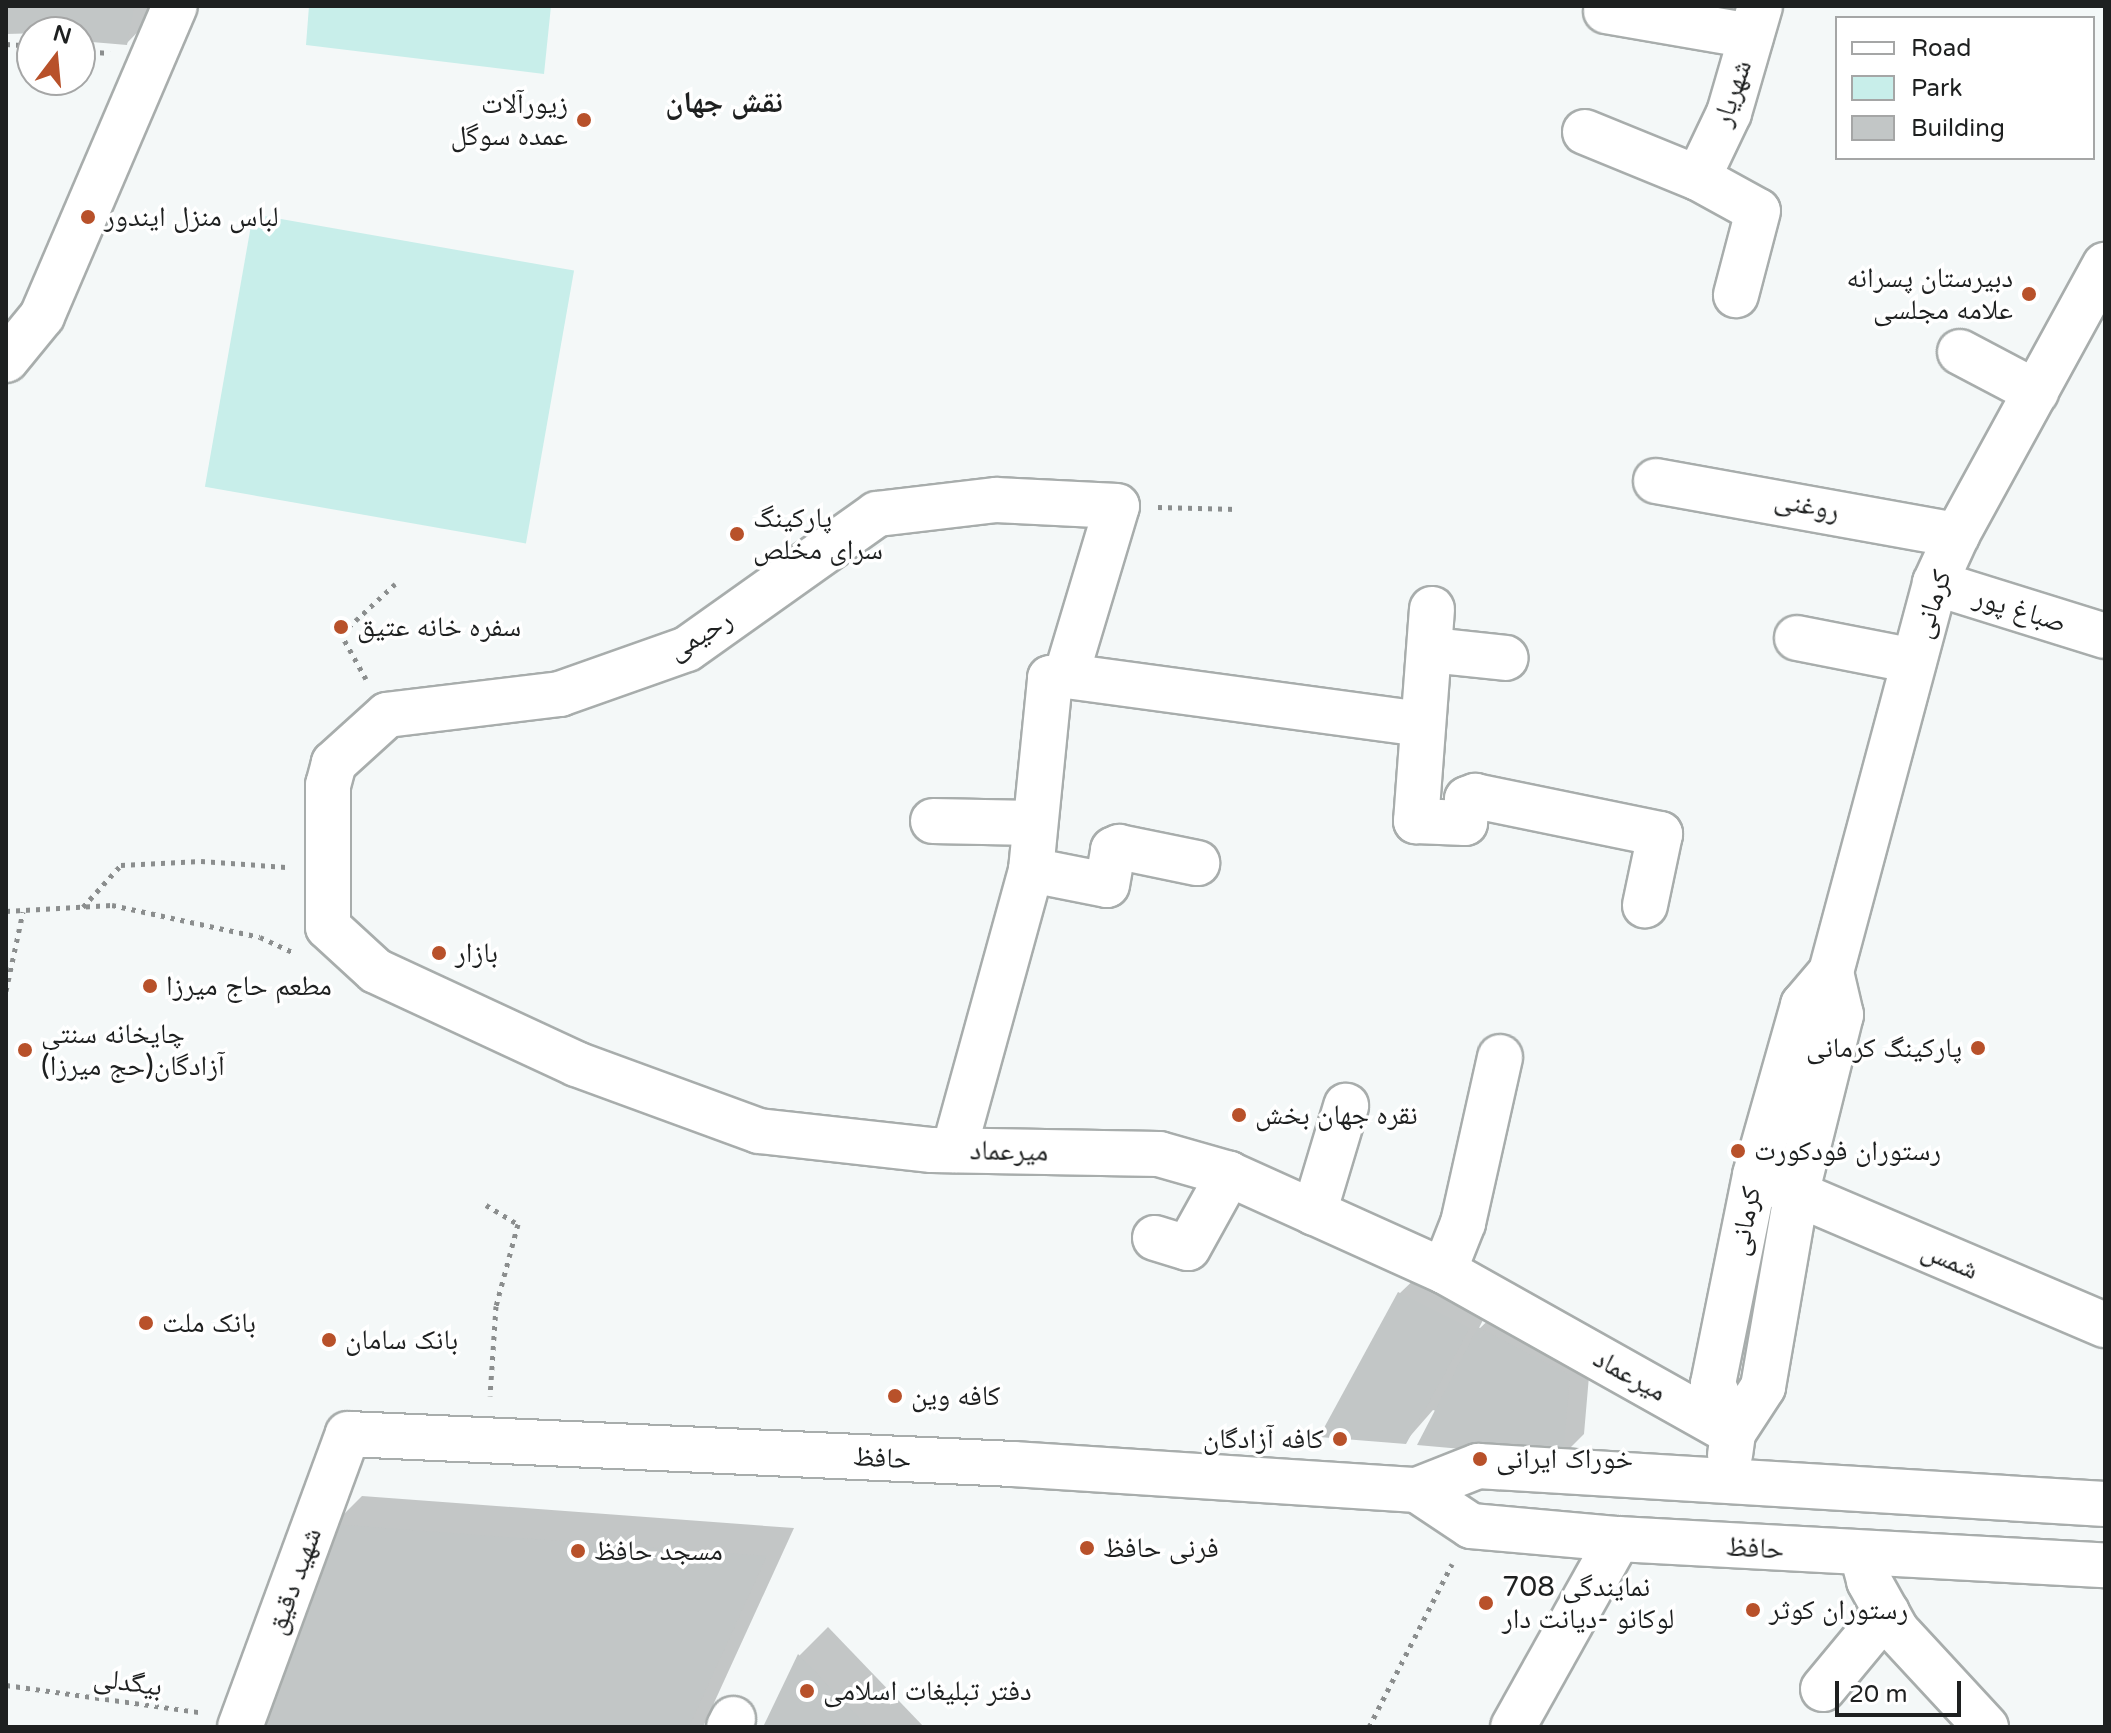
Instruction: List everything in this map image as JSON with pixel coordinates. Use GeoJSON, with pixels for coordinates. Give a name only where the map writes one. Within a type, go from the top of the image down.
{"type":"FeatureCollection","features":[{"type":"Feature","properties":{"kind":"street"},"geometry":{"type":"LineString","coordinates":[[6,360],[42,316],[175,6]]}},
{"type":"Feature","properties":{"kind":"street"},"geometry":{"type":"LineString","coordinates":[[1606,11],[1756,21]]}},
{"type":"Feature","properties":{"kind":"street","name":"شهریار"},"geometry":{"type":"LineString","coordinates":[[1698,178],[1729,113],[1756,21]]}},
{"type":"Feature","properties":{"kind":"street"},"geometry":{"type":"LineString","coordinates":[[1585,132],[1698,178],[1758,211],[1736,295]]}},
{"type":"Feature","properties":{"kind":"street","name":"کرمانی"},"geometry":{"type":"LineString","coordinates":[[1733,1433],[1713,1384],[1755,1175],[1803,1005],[1831,972],[1935,583],[1957,535],[2036,392],[2087,343],[2105,265]]}},
{"type":"Feature","properties":{"kind":"street"},"geometry":{"type":"LineString","coordinates":[[1960,352],[2036,392]]}},
{"type":"Feature","properties":{"kind":"street","name":"روغنی"},"geometry":{"type":"LineString","coordinates":[[1656,481],[1957,535]]}},
{"type":"Feature","properties":{"kind":"street","name":"رحیمی"},"geometry":{"type":"LineString","coordinates":[[387,715],[560,694],[687,649],[877,514],[996,500],[1117,506]]}},
{"type":"Feature","properties":{"kind":"street"},"geometry":{"type":"LineString","coordinates":[[1066,676],[1117,506]]}},
{"type":"Feature","properties":{"kind":"street","name":"صباغ پور"},"geometry":{"type":"LineString","coordinates":[[1935,583],[2105,636]]}},
{"type":"Feature","properties":{"kind":"street"},"geometry":{"type":"LineString","coordinates":[[1506,658],[1432,630],[1416,821],[1465,823],[1467,799],[1475,796],[1660,834],[1645,905]]}},
{"type":"Feature","properties":{"kind":"street"},"geometry":{"type":"LineString","coordinates":[[1797,638],[1914,661]]}},
{"type":"Feature","properties":{"kind":"street"},"geometry":{"type":"LineString","coordinates":[[954,1150],[1031,870],[1045,684],[1066,676],[1422,724]]}},
{"type":"Feature","properties":{"kind":"street"},"geometry":{"type":"LineString","coordinates":[[331,868],[328,785],[334,763],[387,715]]}},
{"type":"Feature","properties":{"kind":"street"},"geometry":{"type":"LineString","coordinates":[[933,821],[1034,823]]}},
{"type":"Feature","properties":{"kind":"street"},"geometry":{"type":"LineString","coordinates":[[1031,870],[1107,885],[1113,850],[1119,847],[1197,863]]}},
{"type":"Feature","properties":{"kind":"street","name":"میرعماد"},"geometry":{"type":"LineString","coordinates":[[331,868],[328,927],[376,971],[576,1064],[759,1131],[954,1150],[1159,1154],[1229,1174],[1444,1271],[1733,1433]]}},
{"type":"Feature","properties":{"kind":"street","name":"کرمانی"},"geometry":{"type":"LineString","coordinates":[[1727,1483],[1733,1433],[1763,1387],[1796,1195],[1841,1015],[1831,972]]}},
{"type":"Feature","properties":{"kind":"street"},"geometry":{"type":"LineString","coordinates":[[1444,1271],[1463,1223],[1500,1057]]}},
{"type":"Feature","properties":{"kind":"street"},"geometry":{"type":"LineString","coordinates":[[1314,1213],[1346,1106]]}},
{"type":"Feature","properties":{"kind":"street"},"geometry":{"type":"LineString","coordinates":[[1155,1238],[1188,1248],[1229,1174]]}},
{"type":"Feature","properties":{"kind":"street","name":"شمس"},"geometry":{"type":"LineString","coordinates":[[1755,1175],[2105,1325]]}},
{"type":"Feature","properties":{"kind":"street","name":"حافظ"},"geometry":{"type":"LineString","coordinates":[[348,1434],[1013,1464],[1417,1490],[1478,1466],[2105,1504]]}},
{"type":"Feature","properties":{"kind":"street","name":"شهید دقیق"},"geometry":{"type":"LineString","coordinates":[[242,1723],[348,1434]]}},
{"type":"Feature","properties":{"kind":"street","name":"حافظ"},"geometry":{"type":"LineString","coordinates":[[1417,1490],[1471,1526],[1618,1539],[2105,1565]]}},
{"type":"Feature","properties":{"kind":"street"},"geometry":{"type":"LineString","coordinates":[[1513,1727],[1618,1539]]}},
{"type":"Feature","properties":{"kind":"street"},"geometry":{"type":"LineString","coordinates":[[1862,1554],[1869,1581],[1897,1631],[1982,1726]]}},
{"type":"Feature","properties":{"kind":"street"},"geometry":{"type":"LineString","coordinates":[[1823,1689],[1887,1612]]}},
{"type":"Feature","properties":{"kind":"path"},"geometry":{"type":"LineString","coordinates":[[1117,506],[1237,509]]}},
{"type":"Feature","properties":{"kind":"path"},"geometry":{"type":"LineString","coordinates":[[387,715],[341,634],[395,584]]}},
{"type":"Feature","properties":{"kind":"path"},"geometry":{"type":"LineString","coordinates":[[83,907],[121,865],[201,861],[331,868]]}},
{"type":"Feature","properties":{"kind":"path"},"geometry":{"type":"LineString","coordinates":[[6,911],[112,905],[260,937],[305,958]]}},
{"type":"Feature","properties":{"kind":"path"},"geometry":{"type":"LineString","coordinates":[[6,991],[23,912]]}},
{"type":"Feature","properties":{"kind":"path"},"geometry":{"type":"LineString","coordinates":[[479,1440],[495,1374],[496,1306],[518,1224],[486,1205]]}},
{"type":"Feature","properties":{"kind":"path"},"geometry":{"type":"LineString","coordinates":[[1369,1727],[1471,1526]]}},
{"type":"Feature","properties":{"kind":"path","name":"بیگدلی"},"geometry":{"type":"LineString","coordinates":[[6,1685],[242,1723]]}},
{"type":"Feature","properties":{"kind":"green space"},"geometry":{"type":"Polygon","coordinates":[[[309,6],[551,6],[544,74],[306,45],[309,6]]]}},
{"type":"Feature","properties":{"kind":"green space"},"geometry":{"type":"Polygon","coordinates":[[[253,214],[574,271],[526,543],[205,487],[253,214]]]}},
{"type":"Feature","properties":{"kind":"building"},"geometry":{"type":"Polygon","coordinates":[[[6,6],[134,6],[127,45],[96,42],[96,16],[16,16],[16,34],[6,34],[6,6]]]}},
{"type":"Feature","properties":{"kind":"building"},"geometry":{"type":"Polygon","coordinates":[[[1398,1292],[1470,1328],[1406,1444],[1319,1437],[1398,1292]]]}},
{"type":"Feature","properties":{"kind":"building"},"geometry":{"type":"Polygon","coordinates":[[[1478,1327],[1570,1375],[1563,1458],[1417,1445],[1478,1327]]]}},
{"type":"Feature","properties":{"kind":"building"},"geometry":{"type":"Polygon","coordinates":[[[331,1524],[767,1556],[689,1727],[255,1727],[331,1524]]]}},
{"type":"Feature","properties":{"kind":"building","name":"دفتر تبلیغات اسلامی"},"geometry":{"type":"Polygon","coordinates":[[[798,1654],[868,1727],[763,1727],[798,1654]]]}},
{"type":"Feature","properties":{"kind":"place","name":"زیورآلات عمده سوگل"},"geometry":{"type":"Point","coordinates":[584,120]}},
{"type":"Feature","properties":{"kind":"place","name":"لباس منزل ایندور"},"geometry":{"type":"Point","coordinates":[88,217]}},
{"type":"Feature","properties":{"kind":"place","name":"دبیرستان پسرانه علامه مجلسی"},"geometry":{"type":"Point","coordinates":[2029,294]}},
{"type":"Feature","properties":{"kind":"place","name":"پارکینگ سرای مخلص"},"geometry":{"type":"Point","coordinates":[737,534]}},
{"type":"Feature","properties":{"kind":"place","name":"سفره خانه عتیق"},"geometry":{"type":"Point","coordinates":[341,627]}},
{"type":"Feature","properties":{"kind":"place","name":"بازار"},"geometry":{"type":"Point","coordinates":[439,953]}},
{"type":"Feature","properties":{"kind":"place","name":"مطعم حاج ميرزا"},"geometry":{"type":"Point","coordinates":[150,986]}},
{"type":"Feature","properties":{"kind":"place","name":"پارکینگ کرمانی"},"geometry":{"type":"Point","coordinates":[1978,1048]}},
{"type":"Feature","properties":{"kind":"place","name":"چایخانه سنتی آزادگان(حج میرزا)"},"geometry":{"type":"Point","coordinates":[25,1050]}},
{"type":"Feature","properties":{"kind":"place","name":"نقره جهان بخش"},"geometry":{"type":"Point","coordinates":[1239,1115]}},
{"type":"Feature","properties":{"kind":"place","name":"رستوران فودکورت"},"geometry":{"type":"Point","coordinates":[1738,1151]}},
{"type":"Feature","properties":{"kind":"place","name":"بانک ملت"},"geometry":{"type":"Point","coordinates":[146,1323]}},
{"type":"Feature","properties":{"kind":"place","name":"بانک سامان"},"geometry":{"type":"Point","coordinates":[329,1340]}},
{"type":"Feature","properties":{"kind":"place","name":"کافه وین"},"geometry":{"type":"Point","coordinates":[895,1396]}},
{"type":"Feature","properties":{"kind":"place","name":"کافه آزادگان"},"geometry":{"type":"Point","coordinates":[1340,1439]}},
{"type":"Feature","properties":{"kind":"place","name":"خوراک ایرانی"},"geometry":{"type":"Point","coordinates":[1480,1459]}},
{"type":"Feature","properties":{"kind":"place","name":"فرنی حافظ"},"geometry":{"type":"Point","coordinates":[1087,1548]}},
{"type":"Feature","properties":{"kind":"place","name":"مسجد حافظ"},"geometry":{"type":"Point","coordinates":[578,1551]}},
{"type":"Feature","properties":{"kind":"place","name":"نمایندگی 708 لوکانو -دیانت دار"},"geometry":{"type":"Point","coordinates":[1486,1603]}},
{"type":"Feature","properties":{"kind":"place","name":"رستوران کوثر"},"geometry":{"type":"Point","coordinates":[1753,1610]}},
{"type":"Feature","properties":{"kind":"place","name":"دفتر تبلیغات اسلامی"},"geometry":{"type":"Point","coordinates":[807,1691]}},
{"type":"Feature","properties":{"kind":"district","name":"نقش جهان"},"geometry":{"type":"Point","coordinates":[724,103]}}]}
